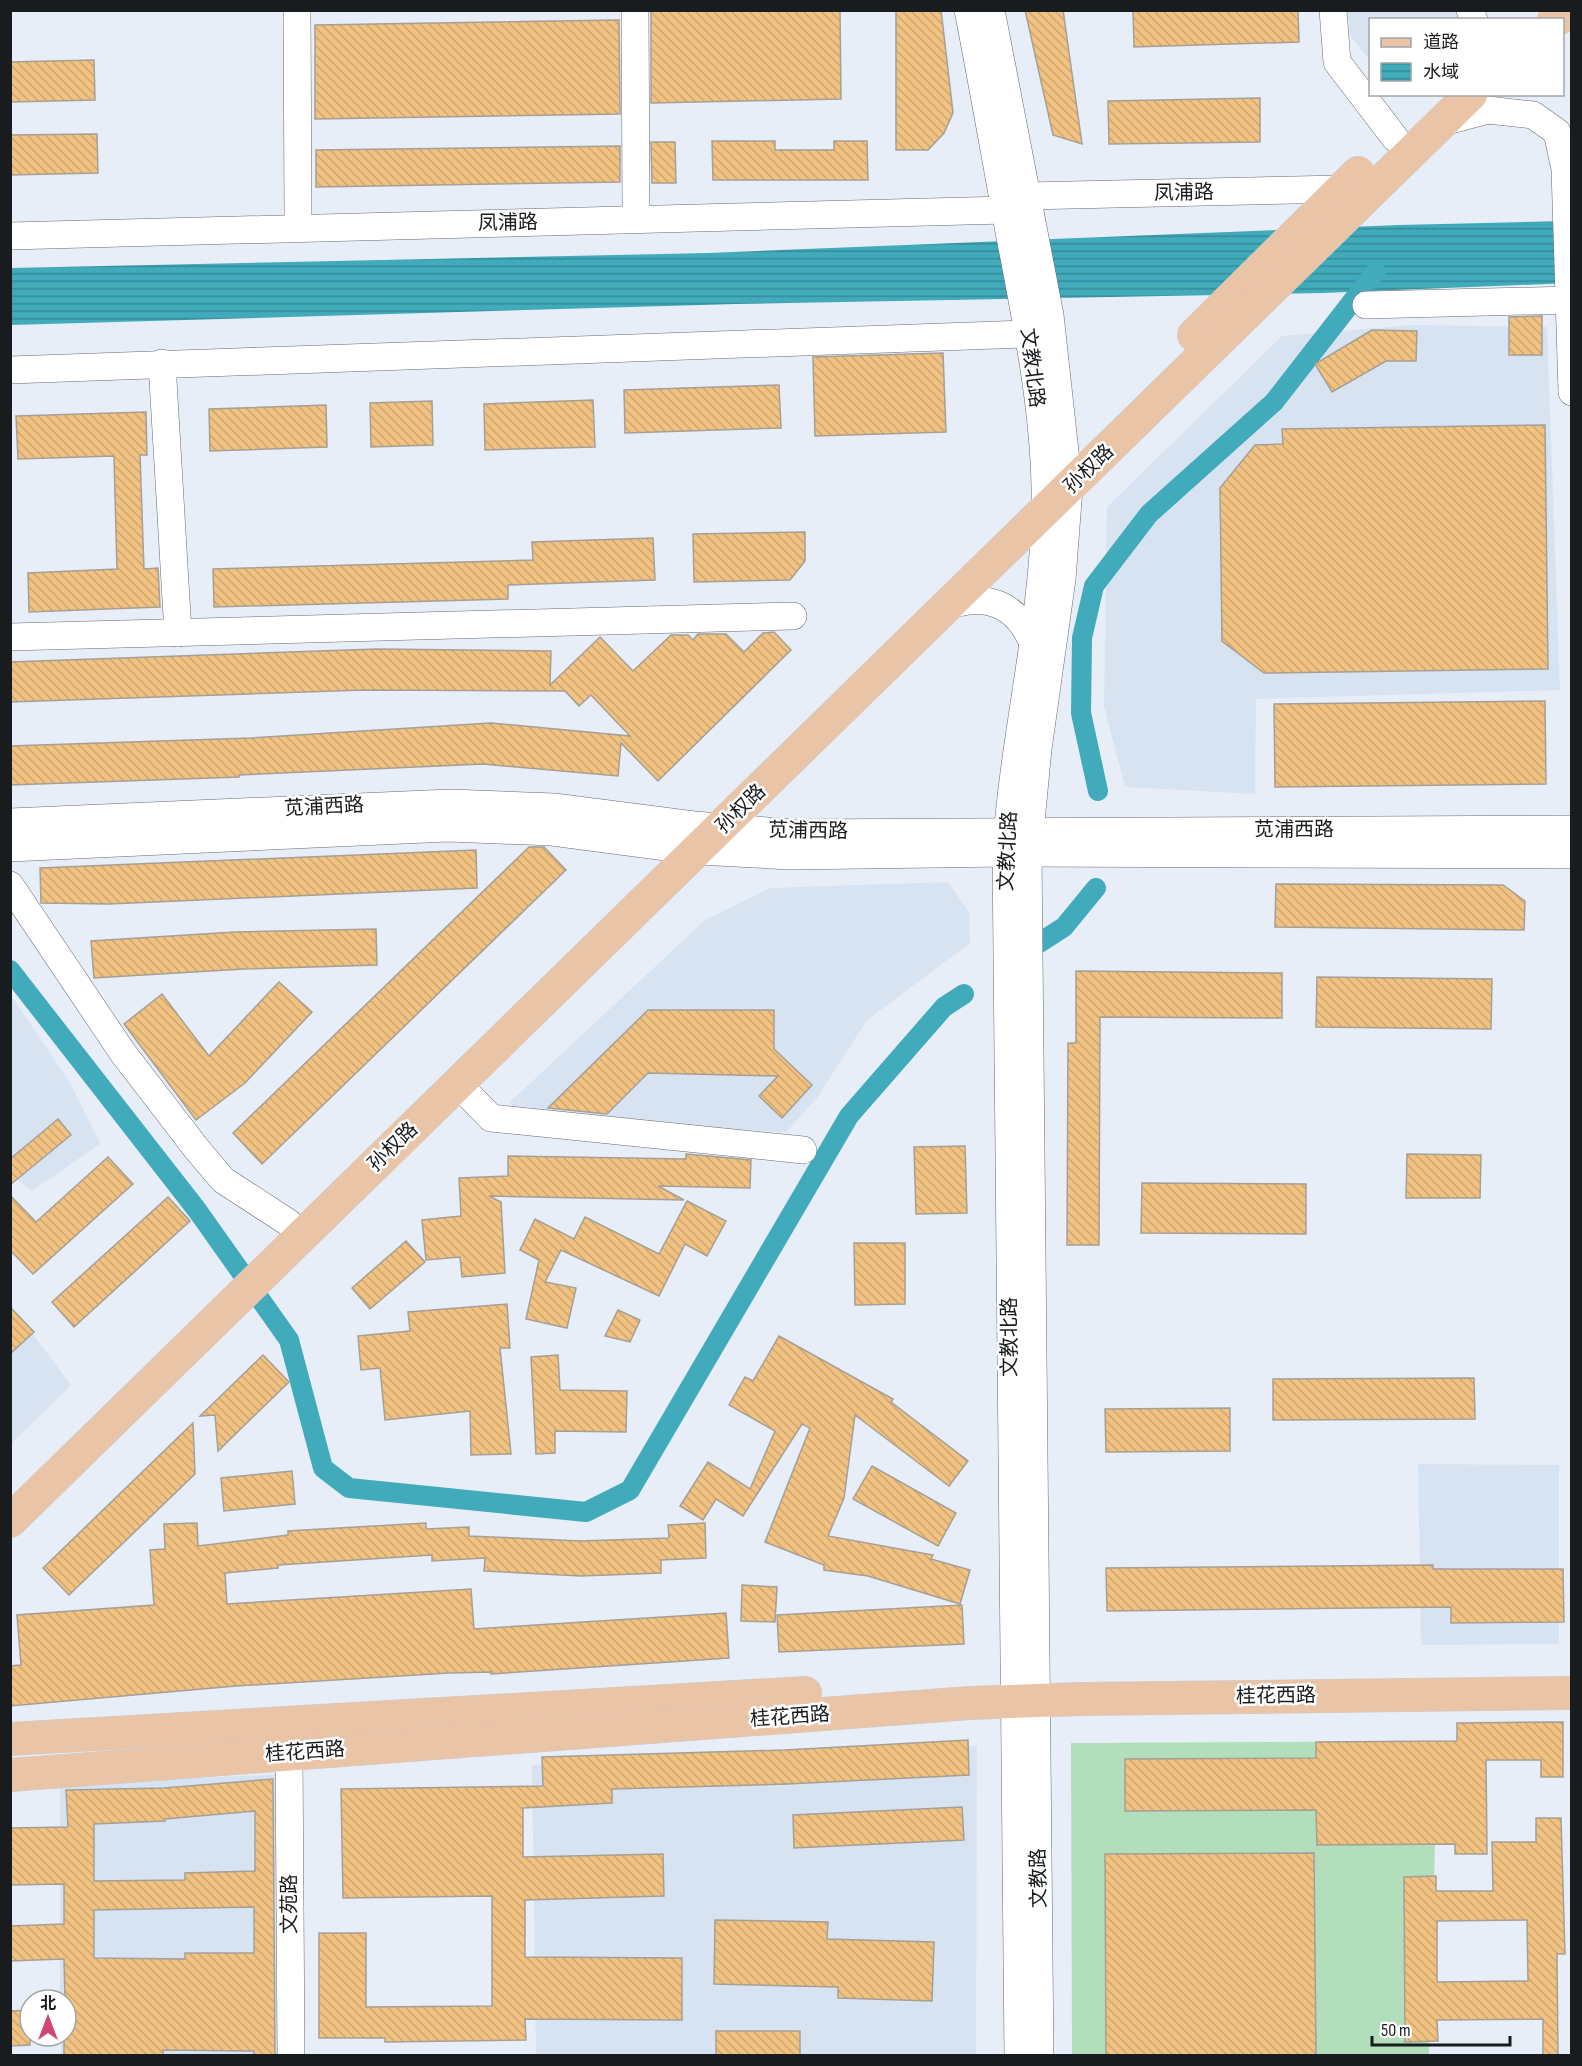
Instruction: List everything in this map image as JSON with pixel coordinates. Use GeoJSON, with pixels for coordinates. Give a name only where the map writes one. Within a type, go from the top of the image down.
{"type":"FeatureCollection","features":[{"type":"Feature","properties":{"kind":"main road","name":"孙权路"},"geometry":{"type":"LineString","coordinates":[[10,1521],[281,1239],[696,838],[1056,485],[1259,303],[1395,138],[1441,109],[1467,96]]}},
{"type":"Feature","properties":{"kind":"main road","name":"孙权路"},"geometry":{"type":"LineString","coordinates":[[281,1239],[458,1084],[696,838],[948,606],[1056,485],[1224,305],[1314,214],[1344,202],[1441,109]]}},
{"type":"Feature","properties":{"kind":"main road","name":"孙权路"},"geometry":{"type":"LineString","coordinates":[[10,1495],[230,1293]]}},
{"type":"Feature","properties":{"kind":"main road","name":"桂花西路"},"geometry":{"type":"LineString","coordinates":[[10,1739],[1025,1691],[1572,1671]]}},
{"type":"Feature","properties":{"kind":"main road","name":"桂花西路"},"geometry":{"type":"LineString","coordinates":[[10,1775],[1025,1691],[1572,1693]]}},
{"type":"Feature","properties":{"kind":"street"},"geometry":{"type":"LineString","coordinates":[[297,10],[298,213]]}},
{"type":"Feature","properties":{"kind":"street"},"geometry":{"type":"LineString","coordinates":[[635,10],[636,205]]}},
{"type":"Feature","properties":{"kind":"street","name":"文教北路"},"geometry":{"type":"LineString","coordinates":[[969,10],[1015,212],[1034,321],[1056,485],[1062,579],[1018,841]]}},
{"type":"Feature","properties":{"kind":"street","name":"文教北路"},"geometry":{"type":"LineString","coordinates":[[991,10],[1015,212]]}},
{"type":"Feature","properties":{"kind":"street"},"geometry":{"type":"LineString","coordinates":[[1332,10],[1337,62],[1395,138]]}},
{"type":"Feature","properties":{"kind":"street"},"geometry":{"type":"LineString","coordinates":[[1441,109],[1488,110],[1533,115],[1557,132],[1565,171],[1571,300],[1572,392]]}},
{"type":"Feature","properties":{"kind":"street","name":"凤浦路"},"geometry":{"type":"LineString","coordinates":[[10,236],[1344,202]]}},
{"type":"Feature","properties":{"kind":"street","name":"凤浦路"},"geometry":{"type":"LineString","coordinates":[[10,218],[636,205],[1015,212]]}},
{"type":"Feature","properties":{"kind":"street"},"geometry":{"type":"LineString","coordinates":[[1366,305],[1571,300]]}},
{"type":"Feature","properties":{"kind":"street"},"geometry":{"type":"LineString","coordinates":[[10,370],[1034,321]]}},
{"type":"Feature","properties":{"kind":"street"},"geometry":{"type":"LineString","coordinates":[[162,363],[178,633]]}},
{"type":"Feature","properties":{"kind":"street","name":"文教北路"},"geometry":{"type":"LineString","coordinates":[[1025,1691],[1018,841],[1032,641],[1056,485]]}},
{"type":"Feature","properties":{"kind":"street"},"geometry":{"type":"LineString","coordinates":[[948,606],[969,599],[990,600],[1016,615],[1024,623],[1032,641]]}},
{"type":"Feature","properties":{"kind":"street"},"geometry":{"type":"LineString","coordinates":[[10,637],[793,616]]}},
{"type":"Feature","properties":{"kind":"street","name":"苋浦西路"},"geometry":{"type":"LineString","coordinates":[[10,822],[450,802],[554,807],[790,856],[1018,841],[1572,829]]}},
{"type":"Feature","properties":{"kind":"street","name":"苋浦西路"},"geometry":{"type":"LineString","coordinates":[[10,848],[448,828],[696,838]]}},
{"type":"Feature","properties":{"kind":"street","name":"苋浦西路"},"geometry":{"type":"LineString","coordinates":[[1018,841],[1572,855]]}},
{"type":"Feature","properties":{"kind":"street"},"geometry":{"type":"LineString","coordinates":[[10,885],[123,1053],[223,1180],[281,1239]]}},
{"type":"Feature","properties":{"kind":"street"},"geometry":{"type":"LineString","coordinates":[[458,1084],[490,1118],[803,1150]]}},
{"type":"Feature","properties":{"kind":"street","name":"文教路"},"geometry":{"type":"LineString","coordinates":[[1018,2055],[1025,1691]]}},
{"type":"Feature","properties":{"kind":"street","name":"文教路"},"geometry":{"type":"LineString","coordinates":[[1025,1691],[1040,2055]]}},
{"type":"Feature","properties":{"kind":"street","name":"文苑路"},"geometry":{"type":"LineString","coordinates":[[289,1753],[291,2055]]}},
{"type":"Feature","properties":{"kind":"shaded area"},"geometry":{"type":"Polygon","coordinates":[[[1348,11],[1457,11],[1458,18],[1369,18],[1369,60],[1350,35],[1348,11]]]}},
{"type":"Feature","properties":{"kind":"shaded area"},"geometry":{"type":"Polygon","coordinates":[[[1411,325],[1547,327],[1560,690],[1256,699],[1255,794],[1125,787],[1104,706],[1107,507],[1282,336],[1411,325]]]}},
{"type":"Feature","properties":{"kind":"shaded area"},"geometry":{"type":"Polygon","coordinates":[[[948,882],[969,912],[970,943],[867,1020],[817,1098],[786,1132],[520,1121],[510,1102],[705,920],[770,888],[948,882]]]}},
{"type":"Feature","properties":{"kind":"shaded area"},"geometry":{"type":"Polygon","coordinates":[[[10,994],[69,1081],[100,1144],[32,1191],[11,1175],[10,994]]]}},
{"type":"Feature","properties":{"kind":"shaded area"},"geometry":{"type":"Polygon","coordinates":[[[11,1305],[71,1385],[11,1444],[11,1305]]]}},
{"type":"Feature","properties":{"kind":"shaded area"},"geometry":{"type":"Polygon","coordinates":[[[1418,1464],[1559,1465],[1559,1644],[1421,1645],[1418,1464]]]}},
{"type":"Feature","properties":{"kind":"shaded area"},"geometry":{"type":"Polygon","coordinates":[[[977,1746],[976,2055],[536,2055],[532,1765],[977,1746]]]}},
{"type":"Feature","properties":{"kind":"shaded area"},"geometry":{"type":"Polygon","coordinates":[[[287,1774],[289,2055],[61,2055],[61,2048],[78,2048],[78,1988],[60,1988],[60,1784],[287,1774]]]}},
{"type":"Feature","properties":{"kind":"green space"},"geometry":{"type":"Polygon","coordinates":[[[1438,1741],[1429,2055],[1072,2055],[1071,1743],[1438,1741]]]}},
{"type":"Feature","properties":{"kind":"water"},"geometry":{"type":"Polygon","coordinates":[[[1572,221],[1571,283],[1322,293],[736,304],[11,325],[10,268],[709,253],[1399,225],[1572,221]]]}},
{"type":"Feature","properties":{"kind":"building"},"geometry":{"type":"Polygon","coordinates":[[[651,10],[840,10],[841,99],[651,103],[651,10]]]}},
{"type":"Feature","properties":{"kind":"building"},"geometry":{"type":"Polygon","coordinates":[[[896,10],[941,10],[953,113],[944,133],[928,150],[896,150],[896,10]]]}},
{"type":"Feature","properties":{"kind":"building"},"geometry":{"type":"Polygon","coordinates":[[[1025,10],[1063,10],[1082,144],[1053,135],[1025,10]]]}},
{"type":"Feature","properties":{"kind":"building"},"geometry":{"type":"Polygon","coordinates":[[[1133,10],[1298,10],[1299,42],[1134,47],[1133,10]]]}},
{"type":"Feature","properties":{"kind":"building"},"geometry":{"type":"Polygon","coordinates":[[[619,20],[620,114],[315,119],[315,25],[619,20]]]}},
{"type":"Feature","properties":{"kind":"building"},"geometry":{"type":"Polygon","coordinates":[[[94,60],[95,100],[10,102],[10,62],[94,60]]]}},
{"type":"Feature","properties":{"kind":"building"},"geometry":{"type":"Polygon","coordinates":[[[1260,98],[1260,142],[1109,144],[1108,101],[1260,98]]]}},
{"type":"Feature","properties":{"kind":"building"},"geometry":{"type":"Polygon","coordinates":[[[97,134],[98,173],[10,175],[10,135],[97,134]]]}},
{"type":"Feature","properties":{"kind":"building"},"geometry":{"type":"Polygon","coordinates":[[[712,141],[775,141],[775,150],[834,150],[834,141],[867,141],[868,180],[713,180],[712,141]]]}},
{"type":"Feature","properties":{"kind":"building"},"geometry":{"type":"Polygon","coordinates":[[[651,142],[675,142],[676,183],[652,183],[651,142]]]}},
{"type":"Feature","properties":{"kind":"building"},"geometry":{"type":"Polygon","coordinates":[[[620,146],[620,182],[316,187],[316,150],[620,146]]]}},
{"type":"Feature","properties":{"kind":"building"},"geometry":{"type":"Polygon","coordinates":[[[1542,316],[1542,355],[1509,355],[1509,317],[1542,316]]]}},
{"type":"Feature","properties":{"kind":"building"},"geometry":{"type":"Polygon","coordinates":[[[1372,330],[1417,331],[1416,361],[1386,361],[1332,392],[1315,364],[1372,330]]]}},
{"type":"Feature","properties":{"kind":"building"},"geometry":{"type":"Polygon","coordinates":[[[943,353],[946,432],[815,436],[813,357],[943,353]]]}},
{"type":"Feature","properties":{"kind":"building"},"geometry":{"type":"Polygon","coordinates":[[[779,385],[781,428],[625,433],[624,390],[779,385]]]}},
{"type":"Feature","properties":{"kind":"building"},"geometry":{"type":"Polygon","coordinates":[[[593,400],[595,447],[485,450],[484,404],[593,400]]]}},
{"type":"Feature","properties":{"kind":"building"},"geometry":{"type":"Polygon","coordinates":[[[432,401],[433,445],[371,447],[370,403],[432,401]]]}},
{"type":"Feature","properties":{"kind":"building"},"geometry":{"type":"Polygon","coordinates":[[[326,405],[327,447],[210,451],[209,409],[326,405]]]}},
{"type":"Feature","properties":{"kind":"building"},"geometry":{"type":"Polygon","coordinates":[[[146,412],[147,455],[140,455],[144,569],[158,568],[160,607],[29,612],[28,573],[117,569],[114,456],[18,459],[16,416],[146,412]]]}},
{"type":"Feature","properties":{"kind":"building"},"geometry":{"type":"Polygon","coordinates":[[[1545,425],[1548,669],[1264,673],[1222,641],[1220,488],[1255,445],[1283,444],[1282,429],[1545,425]]]}},
{"type":"Feature","properties":{"kind":"building"},"geometry":{"type":"Polygon","coordinates":[[[805,532],[805,561],[790,580],[694,582],[693,534],[805,532]]]}},
{"type":"Feature","properties":{"kind":"building"},"geometry":{"type":"Polygon","coordinates":[[[653,538],[655,580],[508,585],[508,599],[214,607],[213,569],[533,560],[532,542],[653,538]]]}},
{"type":"Feature","properties":{"kind":"building"},"geometry":{"type":"Polygon","coordinates":[[[774,632],[791,650],[658,781],[621,743],[618,776],[483,764],[239,775],[239,777],[10,785],[10,746],[251,738],[491,723],[630,736],[591,695],[579,706],[565,691],[363,690],[10,702],[10,662],[377,649],[551,651],[550,685],[600,637],[633,671],[671,635],[688,635],[693,640],[698,634],[726,634],[744,652],[763,633],[774,632]]]}},
{"type":"Feature","properties":{"kind":"building"},"geometry":{"type":"Polygon","coordinates":[[[1545,701],[1546,784],[1275,787],[1274,704],[1545,701]]]}},
{"type":"Feature","properties":{"kind":"building"},"geometry":{"type":"Polygon","coordinates":[[[529,847],[544,847],[566,870],[262,1164],[233,1133],[529,847]]]}},
{"type":"Feature","properties":{"kind":"building"},"geometry":{"type":"Polygon","coordinates":[[[476,850],[477,888],[109,904],[41,903],[40,868],[476,850]]]}},
{"type":"Feature","properties":{"kind":"building"},"geometry":{"type":"Polygon","coordinates":[[[1276,884],[1503,885],[1525,901],[1524,930],[1275,927],[1276,884]]]}},
{"type":"Feature","properties":{"kind":"building"},"geometry":{"type":"Polygon","coordinates":[[[376,929],[377,965],[244,969],[94,978],[91,941],[235,932],[376,929]]]}},
{"type":"Feature","properties":{"kind":"building"},"geometry":{"type":"Polygon","coordinates":[[[1076,971],[1282,973],[1282,1018],[1100,1017],[1099,1245],[1067,1245],[1068,1043],[1076,1043],[1076,971]]]}},
{"type":"Feature","properties":{"kind":"building"},"geometry":{"type":"Polygon","coordinates":[[[1317,977],[1492,979],[1491,1029],[1316,1027],[1317,977]]]}},
{"type":"Feature","properties":{"kind":"building"},"geometry":{"type":"Polygon","coordinates":[[[279,982],[312,1012],[245,1083],[196,1120],[124,1024],[162,994],[209,1056],[279,982]]]}},
{"type":"Feature","properties":{"kind":"building"},"geometry":{"type":"Polygon","coordinates":[[[648,1010],[774,1010],[774,1049],[812,1085],[782,1118],[759,1096],[778,1076],[648,1073],[607,1114],[548,1108],[648,1010]]]}},
{"type":"Feature","properties":{"kind":"building"},"geometry":{"type":"Polygon","coordinates":[[[58,1119],[71,1135],[10,1185],[10,1159],[58,1119]]]}},
{"type":"Feature","properties":{"kind":"building"},"geometry":{"type":"Polygon","coordinates":[[[965,1146],[967,1213],[916,1214],[914,1147],[965,1146]]]}},
{"type":"Feature","properties":{"kind":"building"},"geometry":{"type":"Polygon","coordinates":[[[686,1154],[751,1160],[750,1188],[658,1186],[684,1200],[489,1196],[501,1202],[505,1273],[462,1277],[460,1257],[426,1260],[422,1220],[461,1216],[459,1178],[508,1176],[508,1156],[686,1159],[686,1154]]]}},
{"type":"Feature","properties":{"kind":"building"},"geometry":{"type":"Polygon","coordinates":[[[1407,1154],[1481,1155],[1480,1198],[1406,1198],[1407,1154]]]}},
{"type":"Feature","properties":{"kind":"building"},"geometry":{"type":"Polygon","coordinates":[[[108,1157],[133,1184],[33,1274],[10,1250],[10,1195],[36,1222],[108,1157]]]}},
{"type":"Feature","properties":{"kind":"building"},"geometry":{"type":"Polygon","coordinates":[[[1142,1183],[1306,1184],[1306,1234],[1141,1233],[1142,1183]]]}},
{"type":"Feature","properties":{"kind":"building"},"geometry":{"type":"Polygon","coordinates":[[[168,1197],[190,1221],[74,1327],[52,1302],[168,1197]]]}},
{"type":"Feature","properties":{"kind":"building"},"geometry":{"type":"Polygon","coordinates":[[[687,1201],[726,1221],[707,1256],[685,1244],[659,1296],[561,1250],[545,1282],[576,1288],[567,1328],[526,1319],[539,1260],[520,1250],[535,1219],[574,1239],[585,1217],[659,1254],[687,1201]]]}},
{"type":"Feature","properties":{"kind":"building"},"geometry":{"type":"Polygon","coordinates":[[[406,1241],[425,1262],[370,1309],[352,1288],[406,1241]]]}},
{"type":"Feature","properties":{"kind":"building"},"geometry":{"type":"Polygon","coordinates":[[[854,1243],[905,1243],[905,1304],[855,1305],[854,1243]]]}},
{"type":"Feature","properties":{"kind":"building"},"geometry":{"type":"Polygon","coordinates":[[[507,1304],[510,1348],[500,1348],[511,1454],[471,1455],[470,1411],[385,1420],[380,1368],[361,1370],[358,1336],[410,1331],[408,1312],[507,1304]]]}},
{"type":"Feature","properties":{"kind":"building"},"geometry":{"type":"Polygon","coordinates":[[[10,1307],[34,1332],[10,1354],[10,1307]]]}},
{"type":"Feature","properties":{"kind":"building"},"geometry":{"type":"Polygon","coordinates":[[[618,1310],[640,1320],[630,1342],[605,1336],[618,1310]]]}},
{"type":"Feature","properties":{"kind":"building"},"geometry":{"type":"Polygon","coordinates":[[[779,1336],[893,1399],[891,1402],[968,1461],[949,1486],[855,1415],[844,1498],[828,1536],[933,1555],[931,1559],[970,1570],[960,1604],[868,1576],[824,1570],[824,1565],[765,1542],[810,1428],[802,1424],[743,1516],[716,1499],[703,1520],[680,1506],[708,1462],[750,1489],[775,1431],[729,1405],[745,1377],[753,1381],[779,1336]]]}},
{"type":"Feature","properties":{"kind":"building"},"geometry":{"type":"Polygon","coordinates":[[[263,1355],[289,1382],[218,1451],[215,1415],[200,1416],[263,1355]]]}},
{"type":"Feature","properties":{"kind":"building"},"geometry":{"type":"Polygon","coordinates":[[[558,1355],[560,1390],[627,1391],[626,1432],[555,1431],[555,1453],[536,1454],[531,1357],[558,1355]]]}},
{"type":"Feature","properties":{"kind":"building"},"geometry":{"type":"Polygon","coordinates":[[[1474,1378],[1475,1419],[1273,1420],[1273,1379],[1474,1378]]]}},
{"type":"Feature","properties":{"kind":"building"},"geometry":{"type":"Polygon","coordinates":[[[1230,1408],[1230,1451],[1106,1452],[1105,1409],[1230,1408]]]}},
{"type":"Feature","properties":{"kind":"building"},"geometry":{"type":"Polygon","coordinates":[[[193,1423],[195,1474],[69,1595],[43,1568],[193,1423]]]}},
{"type":"Feature","properties":{"kind":"building"},"geometry":{"type":"Polygon","coordinates":[[[872,1466],[956,1513],[938,1546],[853,1499],[872,1466]]]}},
{"type":"Feature","properties":{"kind":"building"},"geometry":{"type":"Polygon","coordinates":[[[292,1471],[295,1504],[224,1511],[221,1478],[292,1471]]]}},
{"type":"Feature","properties":{"kind":"building"},"geometry":{"type":"Polygon","coordinates":[[[197,1523],[198,1546],[288,1535],[288,1531],[426,1523],[426,1529],[469,1527],[469,1536],[581,1541],[669,1538],[668,1525],[705,1523],[706,1558],[661,1560],[661,1573],[581,1576],[484,1571],[485,1558],[432,1561],[432,1555],[278,1565],[278,1568],[225,1573],[227,1604],[471,1589],[474,1629],[726,1613],[729,1658],[491,1674],[491,1672],[449,1673],[236,1686],[10,1706],[10,1666],[21,1665],[17,1615],[154,1605],[150,1550],[165,1549],[164,1524],[197,1523]]]}},
{"type":"Feature","properties":{"kind":"building"},"geometry":{"type":"Polygon","coordinates":[[[1433,1565],[1433,1569],[1563,1569],[1564,1622],[1451,1623],[1451,1607],[1107,1611],[1106,1568],[1433,1565]]]}},
{"type":"Feature","properties":{"kind":"building"},"geometry":{"type":"Polygon","coordinates":[[[742,1585],[777,1587],[775,1622],[741,1621],[742,1585]]]}},
{"type":"Feature","properties":{"kind":"building"},"geometry":{"type":"Polygon","coordinates":[[[962,1605],[964,1644],[779,1652],[777,1615],[962,1605]]]}},
{"type":"Feature","properties":{"kind":"building"},"geometry":{"type":"Polygon","coordinates":[[[1563,1722],[1563,1777],[1541,1777],[1541,1760],[1486,1760],[1487,1854],[1455,1854],[1455,1844],[1317,1845],[1316,1810],[1125,1811],[1125,1759],[1316,1758],[1316,1742],[1457,1741],[1457,1723],[1563,1722]]]}},
{"type":"Feature","properties":{"kind":"building"},"geometry":{"type":"Polygon","coordinates":[[[968,1740],[969,1775],[787,1784],[612,1789],[612,1803],[523,1808],[523,1857],[663,1854],[664,1896],[525,1900],[525,1957],[682,1958],[682,2020],[525,2019],[526,2040],[385,2042],[385,2038],[319,2038],[319,1933],[366,1933],[366,2007],[492,2006],[492,1896],[343,1898],[341,1789],[543,1786],[542,1757],[785,1750],[968,1740]]]}},
{"type":"Feature","properties":{"kind":"building"},"geometry":{"type":"Polygon","coordinates":[[[273,1779],[275,2055],[254,2055],[254,2051],[163,2050],[163,2055],[64,2055],[64,2048],[78,2048],[78,1988],[65,1988],[64,1959],[10,1961],[10,1926],[64,1924],[64,1884],[10,1885],[10,1828],[68,1827],[66,1790],[164,1788],[273,1779]],[[255,1811],[165,1819],[165,1821],[94,1824],[94,1881],[185,1880],[185,1873],[255,1871],[255,1811]],[[254,1907],[94,1910],[94,1958],[185,1959],[185,1953],[254,1953],[254,1907]]]}},
{"type":"Feature","properties":{"kind":"building"},"geometry":{"type":"Polygon","coordinates":[[[962,1807],[964,1840],[794,1848],[793,1815],[962,1807]]]}},
{"type":"Feature","properties":{"kind":"building"},"geometry":{"type":"Polygon","coordinates":[[[1536,1818],[1561,1818],[1565,1954],[1557,1954],[1558,2055],[1543,2055],[1543,2019],[1437,2020],[1438,2041],[1405,2042],[1404,1877],[1436,1876],[1436,1891],[1493,1891],[1492,1842],[1536,1842],[1536,1818]],[[1527,1920],[1437,1921],[1437,1982],[1528,1981],[1527,1920]]]}},
{"type":"Feature","properties":{"kind":"building"},"geometry":{"type":"Polygon","coordinates":[[[1314,1853],[1316,2055],[1106,2055],[1105,1854],[1314,1853]]]}},
{"type":"Feature","properties":{"kind":"building"},"geometry":{"type":"Polygon","coordinates":[[[715,1920],[828,1922],[827,1939],[934,1942],[932,2001],[838,1998],[838,1987],[714,1984],[715,1920]]]}},
{"type":"Feature","properties":{"kind":"building"},"geometry":{"type":"Polygon","coordinates":[[[10,2011],[18,2011],[18,2046],[10,2046],[10,2011]]]}},
{"type":"Feature","properties":{"kind":"building"},"geometry":{"type":"Polygon","coordinates":[[[716,2031],[800,2031],[800,2055],[716,2055],[716,2031]]]}},
{"type":"Feature","properties":{"kind":"waterway"},"geometry":{"type":"LineString","coordinates":[[1098,791],[1081,713],[1082,638],[1094,586],[1149,514],[1274,402],[1376,271]]}},
{"type":"Feature","properties":{"kind":"waterway"},"geometry":{"type":"LineString","coordinates":[[1036,945],[1064,927],[1096,888]]}},
{"type":"Feature","properties":{"kind":"waterway"},"geometry":{"type":"LineString","coordinates":[[10,970],[197,1210],[289,1340],[323,1468],[349,1488],[586,1512],[630,1490],[849,1116],[944,1007],[964,994]]}}]}
